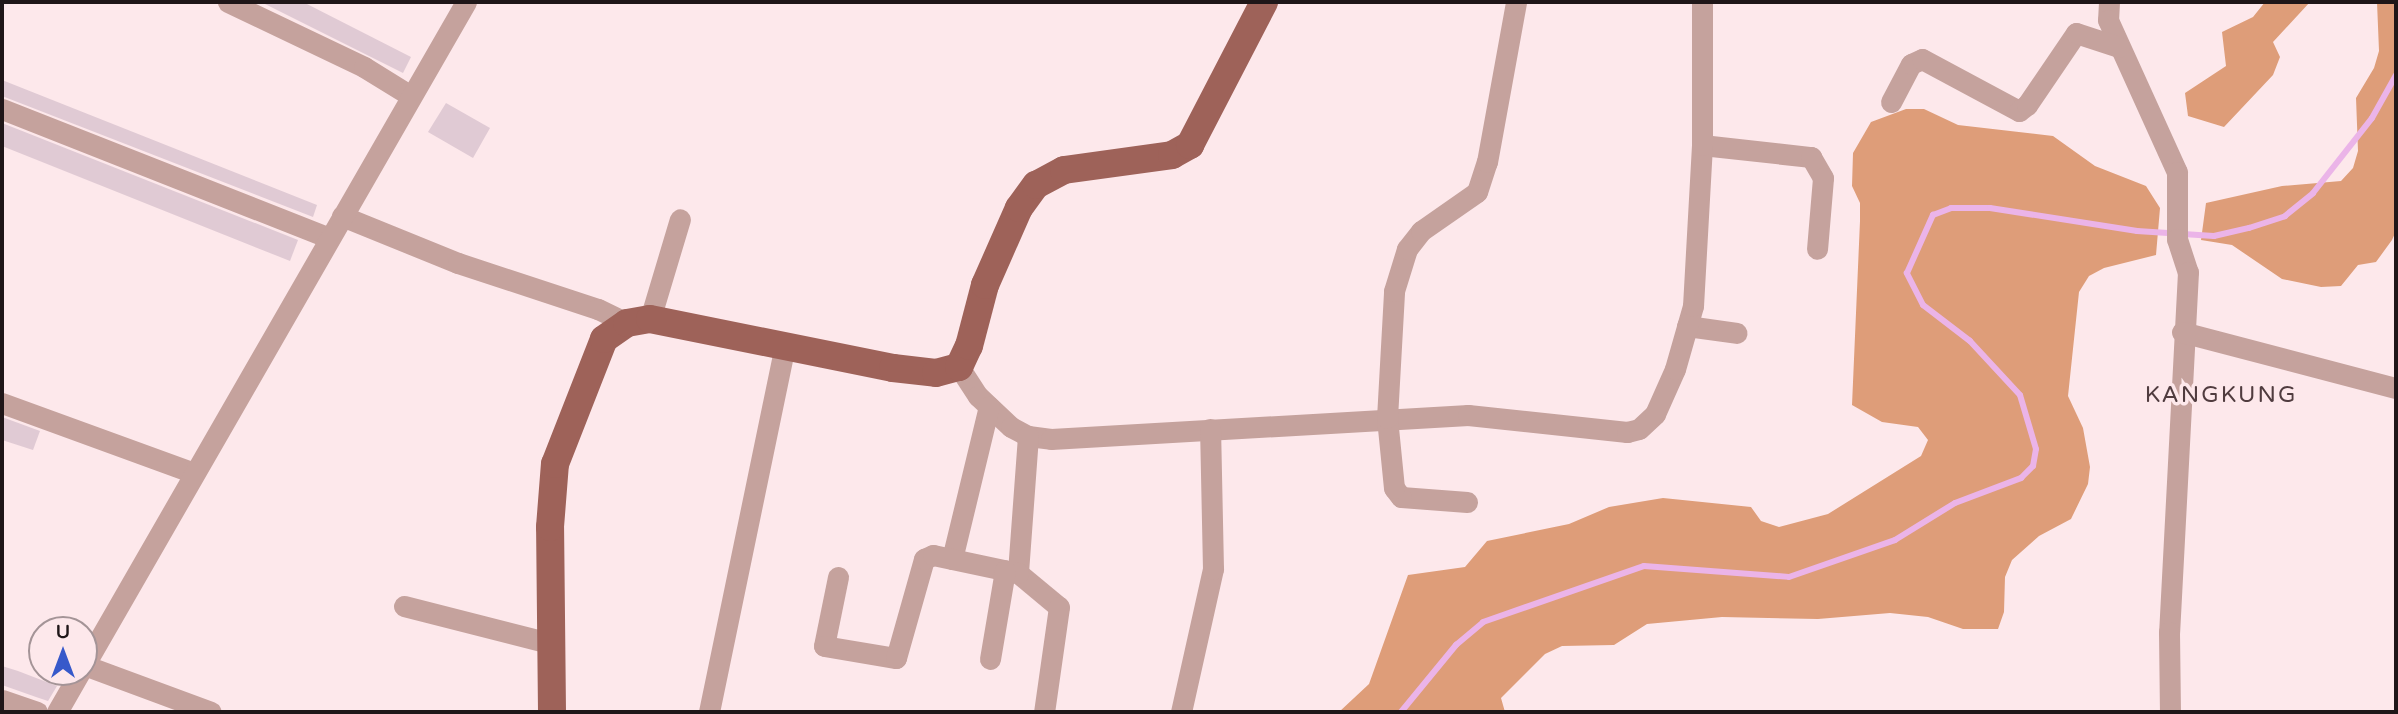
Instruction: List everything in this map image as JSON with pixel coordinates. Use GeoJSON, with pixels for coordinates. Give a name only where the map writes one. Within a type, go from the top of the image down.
{"type":"FeatureCollection","features":[{"type":"Feature","properties":{"kind":"main road"},"geometry":{"type":"LineString","coordinates":[[552,712],[550,527],[555,464],[596,350],[639,321],[893,368],[936,373],[959,367],[967,354],[985,285],[1019,208],[1035,185],[1064,170],[1172,155],[1190,145],[1264,2]]}},
{"type":"Feature","properties":{"kind":"street"},"geometry":{"type":"LineString","coordinates":[[228,2],[364,67],[411,96]]}},
{"type":"Feature","properties":{"kind":"street"},"geometry":{"type":"LineString","coordinates":[[98,641],[466,2]]}},
{"type":"Feature","properties":{"kind":"street"},"geometry":{"type":"LineString","coordinates":[[1466,502],[1397,493],[1387,418],[1394,291],[1407,249],[1421,231],[1477,192],[1487,162],[1516,2]]}},
{"type":"Feature","properties":{"kind":"street"},"geometry":{"type":"LineString","coordinates":[[959,367],[989,406],[1028,436],[1097,438],[1468,415],[1627,432],[1639,429],[1655,414],[1675,369],[1687,326],[1698,261],[1702,145],[1702,2]]}},
{"type":"Feature","properties":{"kind":"street"},"geometry":{"type":"LineString","coordinates":[[2109,2],[2108,20],[2177,173],[2177,239],[2188,272],[2182,332],[2169,632],[2170,712]]}},
{"type":"Feature","properties":{"kind":"street"},"geometry":{"type":"LineString","coordinates":[[1891,102],[1911,64],[1922,59],[2019,111],[2027,106],[2076,33],[2119,47]]}},
{"type":"Feature","properties":{"kind":"street"},"geometry":{"type":"LineString","coordinates":[[2,109],[329,238]]}},
{"type":"Feature","properties":{"kind":"street"},"geometry":{"type":"LineString","coordinates":[[1702,145],[1811,157],[1823,178],[1817,249]]}},
{"type":"Feature","properties":{"kind":"street"},"geometry":{"type":"LineString","coordinates":[[342,216],[458,263],[639,321],[680,219]]}},
{"type":"Feature","properties":{"kind":"street"},"geometry":{"type":"LineString","coordinates":[[1687,326],[1737,333]]}},
{"type":"Feature","properties":{"kind":"street"},"geometry":{"type":"LineString","coordinates":[[2182,332],[2396,388]]}},
{"type":"Feature","properties":{"kind":"street"},"geometry":{"type":"LineString","coordinates":[[709,712],[785,346]]}},
{"type":"Feature","properties":{"kind":"street"},"geometry":{"type":"LineString","coordinates":[[2,403],[194,473]]}},
{"type":"Feature","properties":{"kind":"street"},"geometry":{"type":"LineString","coordinates":[[952,559],[989,406]]}},
{"type":"Feature","properties":{"kind":"street"},"geometry":{"type":"LineString","coordinates":[[1181,712],[1213,569],[1210,429]]}},
{"type":"Feature","properties":{"kind":"street"},"geometry":{"type":"LineString","coordinates":[[990,659],[1011,571],[1028,436]]}},
{"type":"Feature","properties":{"kind":"street"},"geometry":{"type":"LineString","coordinates":[[838,577],[824,646],[896,658],[919,567],[933,555],[1011,571],[1059,607],[1044,712]]}},
{"type":"Feature","properties":{"kind":"street"},"geometry":{"type":"LineString","coordinates":[[404,606],[552,644]]}},
{"type":"Feature","properties":{"kind":"street"},"geometry":{"type":"LineString","coordinates":[[98,670],[211,712]]}},
{"type":"Feature","properties":{"kind":"street"},"geometry":{"type":"LineString","coordinates":[[57,712],[72,686]]}},
{"type":"Feature","properties":{"kind":"street"},"geometry":{"type":"LineString","coordinates":[[2,700],[37,712]]}},
{"type":"Feature","properties":{"kind":"shaded area"},"geometry":{"type":"Polygon","coordinates":[[[2265,2],[2310,2],[2273,42],[2280,57],[2273,75],[2224,127],[2188,116],[2185,93],[2226,66],[2222,32],[2253,17],[2265,2]]]}},
{"type":"Feature","properties":{"kind":"shaded area"},"geometry":{"type":"Polygon","coordinates":[[[2377,2],[2396,2],[2396,231],[2376,262],[2358,265],[2341,286],[2321,287],[2282,279],[2232,245],[2201,240],[2206,203],[2282,186],[2341,181],[2353,168],[2358,151],[2356,98],[2374,68],[2379,51],[2377,2]]]}},
{"type":"Feature","properties":{"kind":"shaded area"},"geometry":{"type":"Polygon","coordinates":[[[1906,109],[1924,109],[1958,125],[2053,136],[2095,166],[2146,186],[2160,208],[2156,255],[2104,268],[2089,276],[2079,292],[2068,396],[2083,428],[2090,467],[2088,484],[2071,519],[2039,536],[2012,560],[2005,577],[2004,612],[1998,629],[1963,629],[1928,617],[1890,613],[1818,619],[1722,617],[1647,624],[1614,645],[1562,646],[1545,654],[1501,698],[1505,712],[1339,712],[1369,684],[1408,575],[1465,567],[1487,541],[1569,524],[1609,507],[1663,498],[1751,507],[1761,521],[1779,527],[1828,514],[1921,456],[1928,440],[1918,427],[1882,422],[1852,405],[1860,221],[1860,203],[1852,186],[1853,153],[1871,122],[1906,109]]]}},
{"type":"Feature","properties":{"kind":"building"},"geometry":{"type":"Polygon","coordinates":[[[261,2],[303,2],[411,57],[403,73],[261,2]]]}},
{"type":"Feature","properties":{"kind":"building"},"geometry":{"type":"Polygon","coordinates":[[[2,80],[317,205],[313,217],[2,96],[2,80]]]}},
{"type":"Feature","properties":{"kind":"building"},"geometry":{"type":"Polygon","coordinates":[[[446,103],[490,128],[473,158],[428,132],[446,103]]]}},
{"type":"Feature","properties":{"kind":"building"},"geometry":{"type":"Polygon","coordinates":[[[2,123],[298,240],[290,261],[2,146],[2,123]]]}},
{"type":"Feature","properties":{"kind":"building"},"geometry":{"type":"Polygon","coordinates":[[[2,417],[40,431],[33,450],[2,440],[2,417]]]}},
{"type":"Feature","properties":{"kind":"building"},"geometry":{"type":"Polygon","coordinates":[[[2,666],[28,675],[28,686],[57,686],[48,701],[2,685],[2,666]]]}},
{"type":"Feature","properties":{"kind":"waterway"},"geometry":{"type":"LineString","coordinates":[[1401,712],[1456,645],[1483,622],[1644,566],[1789,577],[1895,540],[1955,503],[2021,478],[2033,466],[2036,449],[2020,395],[1970,341],[1923,305],[1907,273],[1933,215],[1951,208],[1990,208],[2137,231],[2214,236],[2249,228],[2285,216],[2313,193],[2372,118],[2396,75]]}},
{"type":"Feature","properties":{"kind":"district","name":"KANGKUNG"},"geometry":{"type":"Point","coordinates":[2221,395]}}]}
